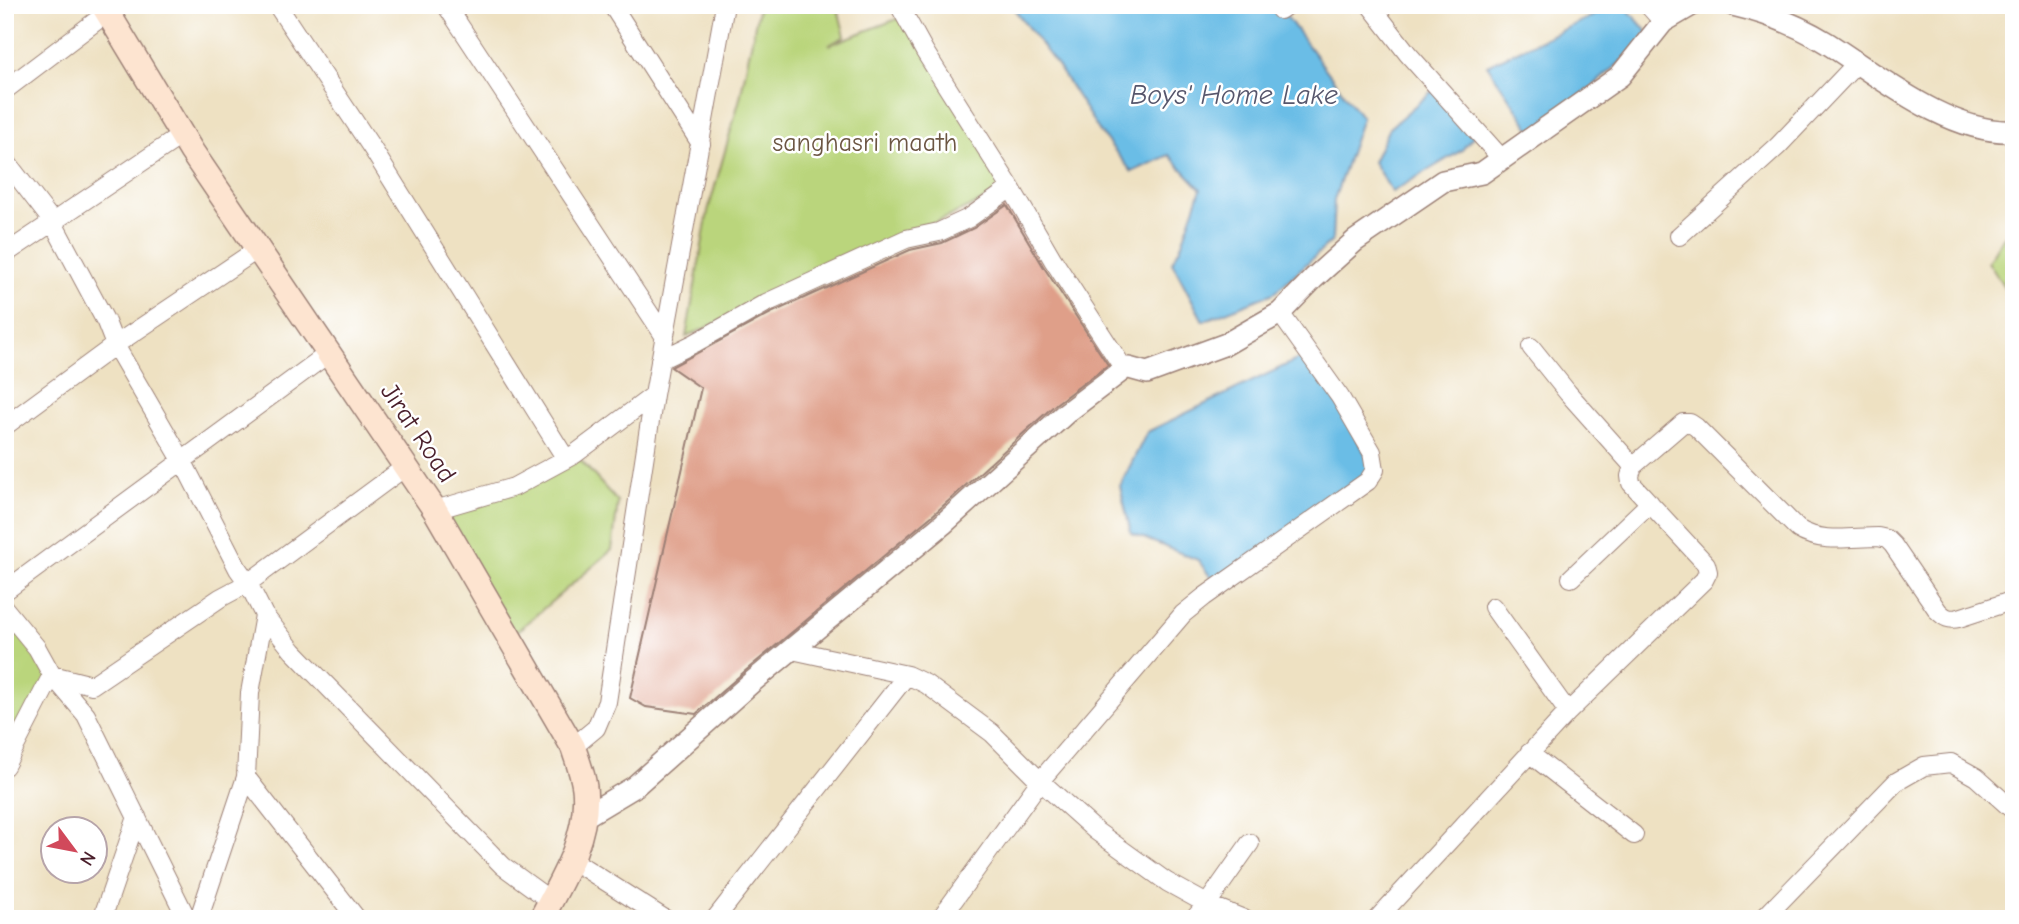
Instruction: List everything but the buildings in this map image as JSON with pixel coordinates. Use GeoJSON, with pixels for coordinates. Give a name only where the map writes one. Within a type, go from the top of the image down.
{"type":"FeatureCollection","features":[{"type":"Feature","properties":{"kind":"main road","name":"Jirat Road"},"geometry":{"type":"LineString","coordinates":[[106,9],[181,135],[435,510],[573,747],[583,777],[584,817],[572,860],[546,910]]}},
{"type":"Feature","properties":{"kind":"street"},"geometry":{"type":"LineString","coordinates":[[277,5],[372,148],[566,458]]}},
{"type":"Feature","properties":{"kind":"street"},"geometry":{"type":"LineString","coordinates":[[446,5],[665,338]]}},
{"type":"Feature","properties":{"kind":"street"},"geometry":{"type":"LineString","coordinates":[[612,5],[701,144]]}},
{"type":"Feature","properties":{"kind":"street"},"geometry":{"type":"LineString","coordinates":[[573,747],[596,728],[607,702],[654,395],[725,5]]}},
{"type":"Feature","properties":{"kind":"street"},"geometry":{"type":"LineString","coordinates":[[899,5],[925,52],[1012,188],[1059,270],[1124,369]]}},
{"type":"Feature","properties":{"kind":"street"},"geometry":{"type":"LineString","coordinates":[[1370,5],[1408,54],[1502,159]]}},
{"type":"Feature","properties":{"kind":"street"},"geometry":{"type":"LineString","coordinates":[[1648,5],[1663,22]]}},
{"type":"Feature","properties":{"kind":"street"},"geometry":{"type":"LineString","coordinates":[[584,817],[634,787],[752,682],[935,531],[1066,413],[1124,369],[1147,373],[1226,344],[1280,313],[1355,241],[1443,181],[1482,173],[1620,76],[1663,22],[1692,5]]}},
{"type":"Feature","properties":{"kind":"street"},"geometry":{"type":"LineString","coordinates":[[1734,5],[1791,23],[1827,43],[1886,83],[1953,119],[1999,132],[2014,131]]}},
{"type":"Feature","properties":{"kind":"street"},"geometry":{"type":"LineString","coordinates":[[5,90],[106,9]]}},
{"type":"Feature","properties":{"kind":"street"},"geometry":{"type":"LineString","coordinates":[[1679,236],[1778,146],[1857,63]]}},
{"type":"Feature","properties":{"kind":"street"},"geometry":{"type":"LineString","coordinates":[[5,254],[181,135]]}},
{"type":"Feature","properties":{"kind":"street"},"geometry":{"type":"LineString","coordinates":[[5,160],[52,221],[116,345],[183,462],[264,615],[293,651],[546,910]]}},
{"type":"Feature","properties":{"kind":"street"},"geometry":{"type":"LineString","coordinates":[[660,360],[766,303],[868,256],[906,239],[939,232],[969,218],[1012,188]]}},
{"type":"Feature","properties":{"kind":"street"},"geometry":{"type":"LineString","coordinates":[[5,426],[116,345],[258,249]]}},
{"type":"Feature","properties":{"kind":"street"},"geometry":{"type":"LineString","coordinates":[[940,919],[1040,781],[1183,614],[1368,481],[1375,470],[1373,452],[1340,397],[1280,313]]}},
{"type":"Feature","properties":{"kind":"street"},"geometry":{"type":"LineString","coordinates":[[1531,347],[1633,466]]}},
{"type":"Feature","properties":{"kind":"street"},"geometry":{"type":"LineString","coordinates":[[5,592],[329,353]]}},
{"type":"Feature","properties":{"kind":"street"},"geometry":{"type":"LineString","coordinates":[[435,510],[514,487],[575,454],[654,395]]}},
{"type":"Feature","properties":{"kind":"street"},"geometry":{"type":"LineString","coordinates":[[1377,919],[1568,712],[1704,580],[1708,572],[1702,558],[1631,483],[1630,476],[1633,466],[1684,423],[1696,426],[1798,529],[1817,538],[1887,539],[1943,617],[1950,620],[1959,618],[2014,600]]}},
{"type":"Feature","properties":{"kind":"street"},"geometry":{"type":"LineString","coordinates":[[52,676],[92,685],[220,598],[248,583],[405,467]]}},
{"type":"Feature","properties":{"kind":"street"},"geometry":{"type":"LineString","coordinates":[[1571,578],[1650,503]]}},
{"type":"Feature","properties":{"kind":"street"},"geometry":{"type":"LineString","coordinates":[[1493,607],[1568,712]]}},
{"type":"Feature","properties":{"kind":"street"},"geometry":{"type":"LineString","coordinates":[[5,609],[37,648],[52,676],[86,715],[187,919]]}},
{"type":"Feature","properties":{"kind":"street"},"geometry":{"type":"LineString","coordinates":[[197,919],[246,778],[250,693],[264,615]]}},
{"type":"Feature","properties":{"kind":"street"},"geometry":{"type":"LineString","coordinates":[[792,650],[907,675],[926,684],[992,733],[1096,831],[1167,882],[1207,904],[1244,919]]}},
{"type":"Feature","properties":{"kind":"street"},"geometry":{"type":"LineString","coordinates":[[715,919],[907,675]]}},
{"type":"Feature","properties":{"kind":"street"},"geometry":{"type":"LineString","coordinates":[[5,766],[52,676]]}},
{"type":"Feature","properties":{"kind":"street"},"geometry":{"type":"LineString","coordinates":[[1530,753],[1634,835]]}},
{"type":"Feature","properties":{"kind":"street"},"geometry":{"type":"LineString","coordinates":[[1763,919],[1896,782],[1924,766],[1951,763],[1976,777],[2014,811]]}},
{"type":"Feature","properties":{"kind":"street"},"geometry":{"type":"LineString","coordinates":[[246,778],[357,919]]}},
{"type":"Feature","properties":{"kind":"street"},"geometry":{"type":"LineString","coordinates":[[102,919],[137,817]]}},
{"type":"Feature","properties":{"kind":"street"},"geometry":{"type":"LineString","coordinates":[[1194,919],[1251,842]]}},
{"type":"Feature","properties":{"kind":"street"},"geometry":{"type":"LineString","coordinates":[[572,860],[665,919]]}},
{"type":"Feature","properties":{"kind":"green space","name":"sanghasri maath"},"geometry":{"type":"Polygon","coordinates":[[[759,5],[837,5],[845,36],[829,45],[905,16],[1011,188],[686,337],[708,211],[740,98],[759,5]]]}},
{"type":"Feature","properties":{"kind":"green space"},"geometry":{"type":"Polygon","coordinates":[[[2014,228],[2014,302],[1988,262],[2002,239],[2014,228]]]}},
{"type":"Feature","properties":{"kind":"green space"},"geometry":{"type":"Polygon","coordinates":[[[575,454],[618,502],[612,550],[509,638],[435,510],[575,454]]]}},
{"type":"Feature","properties":{"kind":"green space"},"geometry":{"type":"Polygon","coordinates":[[[5,611],[52,675],[5,766],[5,611]]]}},
{"type":"Feature","properties":{"kind":"water","name":"Boys' Home Lake"},"geometry":{"type":"Polygon","coordinates":[[[1011,5],[1278,5],[1362,118],[1334,200],[1332,241],[1274,293],[1203,321],[1172,262],[1181,246],[1201,189],[1169,155],[1132,172],[1100,132],[1059,68],[1011,5]]]}},
{"type":"Feature","properties":{"kind":"water"},"geometry":{"type":"Polygon","coordinates":[[[1616,5],[1624,5],[1651,36],[1535,136],[1487,65],[1616,5]]]}},
{"type":"Feature","properties":{"kind":"water"},"geometry":{"type":"Polygon","coordinates":[[[1437,87],[1477,131],[1462,150],[1392,192],[1373,162],[1389,128],[1437,87]]]}},
{"type":"Feature","properties":{"kind":"water"},"geometry":{"type":"Polygon","coordinates":[[[1309,354],[1375,470],[1218,587],[1198,560],[1131,533],[1120,486],[1147,432],[1309,354]]]}}]}
